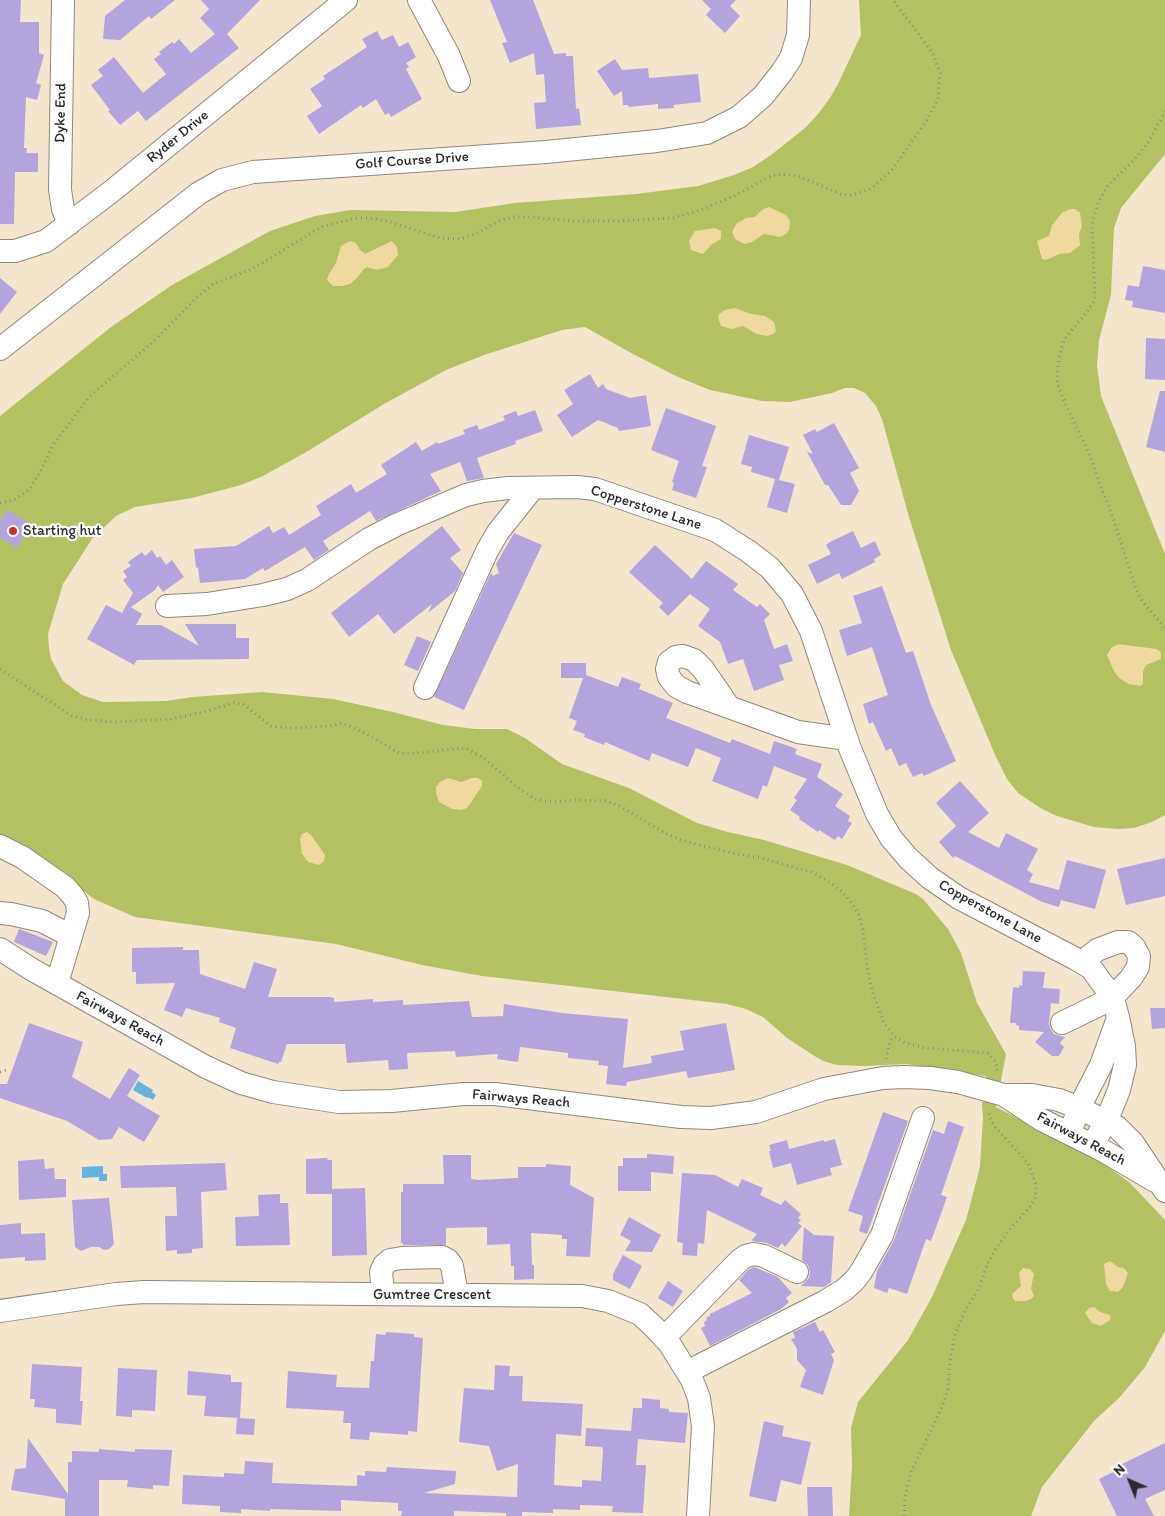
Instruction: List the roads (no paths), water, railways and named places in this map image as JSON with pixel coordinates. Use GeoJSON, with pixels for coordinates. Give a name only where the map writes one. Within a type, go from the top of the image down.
{"type":"FeatureCollection","features":[{"type":"Feature","properties":{"kind":"street","name":"Dyke End"},"geometry":{"type":"LineString","coordinates":[[63,0],[60,190],[68,224]]}},
{"type":"Feature","properties":{"kind":"street","name":"Ryder Drive"},"geometry":{"type":"LineString","coordinates":[[0,251],[15,251],[46,241],[346,0]]}},
{"type":"Feature","properties":{"kind":"street"},"geometry":{"type":"LineString","coordinates":[[419,0],[449,56],[459,81]]}},
{"type":"Feature","properties":{"kind":"street","name":"Golf Course Drive"},"geometry":{"type":"LineString","coordinates":[[0,349],[199,193],[222,180],[254,172],[546,152],[657,141],[707,133],[740,117],[763,96],[782,72],[791,58],[798,35],[799,0]]}},
{"type":"Feature","properties":{"kind":"street","name":"Copperstone Lane"},"geometry":{"type":"LineString","coordinates":[[166,606],[207,604],[287,589],[307,580],[376,535],[396,525],[466,496],[484,491],[508,488],[578,487],[595,489],[715,530],[770,568],[792,594],[811,631],[847,739],[876,814],[891,838],[908,858],[930,878],[960,898],[1082,962],[1091,968],[1101,979],[1115,1008],[1124,1046],[1125,1065],[1119,1090],[1106,1122],[1092,1145]]}},
{"type":"Feature","properties":{"kind":"street"},"geometry":{"type":"LineString","coordinates":[[425,688],[486,551],[498,532],[533,488]]}},
{"type":"Feature","properties":{"kind":"street"},"geometry":{"type":"LineString","coordinates":[[729,707],[798,732],[847,739]]}},
{"type":"Feature","properties":{"kind":"street"},"geometry":{"type":"LineString","coordinates":[[0,846],[22,857],[64,887],[73,896],[78,907],[78,913],[57,983]]}},
{"type":"Feature","properties":{"kind":"street"},"geometry":{"type":"LineString","coordinates":[[0,913],[42,921],[71,936]]}},
{"type":"Feature","properties":{"kind":"street"},"geometry":{"type":"LineString","coordinates":[[1070,1133],[1079,1108],[1102,1065],[1115,1008],[1138,967],[1139,956],[1134,947],[1128,942],[1118,942],[1097,950],[1082,962]]}},
{"type":"Feature","properties":{"kind":"street","name":"Fairways Reach"},"geometry":{"type":"LineString","coordinates":[[0,949],[31,969],[198,1062],[241,1083],[273,1092],[339,1102],[392,1101],[463,1094],[494,1094],[681,1117],[711,1118],[756,1112],[824,1089],[883,1078],[930,1078],[958,1082],[998,1093],[1032,1095],[1059,1100],[1079,1108],[1117,1127],[1133,1143],[1162,1187]]}},
{"type":"Feature","properties":{"kind":"street","name":"Fairways Reach"},"geometry":{"type":"LineString","coordinates":[[0,966],[31,969]]}},
{"type":"Feature","properties":{"kind":"street"},"geometry":{"type":"LineString","coordinates":[[1062,1022],[1115,1008]]}},
{"type":"Feature","properties":{"kind":"street","name":"Fairways Reach"},"geometry":{"type":"LineString","coordinates":[[998,1093],[1042,1120],[1092,1145],[1162,1187]]}},
{"type":"Feature","properties":{"kind":"street"},"geometry":{"type":"LineString","coordinates":[[687,1372],[826,1300],[844,1290],[854,1281],[882,1234],[923,1118]]}},
{"type":"Feature","properties":{"kind":"street"},"geometry":{"type":"LineString","coordinates":[[664,1338],[746,1256],[754,1254],[764,1256],[796,1272]]}},
{"type":"Feature","properties":{"kind":"street"},"geometry":{"type":"LineString","coordinates":[[382,1294],[381,1272],[384,1265],[390,1260],[442,1257],[448,1260],[452,1266],[457,1295]]}},
{"type":"Feature","properties":{"kind":"street","name":"Gumtree Crescent"},"geometry":{"type":"LineString","coordinates":[[0,1311],[125,1293],[582,1296],[608,1301],[640,1314],[664,1338],[687,1372],[699,1398],[703,1426],[698,1516]]}},
{"type":"Feature","properties":{"kind":"water"},"geometry":{"type":"Polygon","coordinates":[[[138,1081],[153,1090],[152,1092],[156,1095],[153,1100],[133,1090],[138,1081]]]}},
{"type":"Feature","properties":{"kind":"water"},"geometry":{"type":"Polygon","coordinates":[[[103,1166],[103,1174],[107,1174],[107,1181],[99,1181],[99,1177],[82,1178],[82,1167],[103,1166]]]}},
{"type":"Feature","properties":{"kind":"place","name":"Starting hut"},"geometry":{"type":"Point","coordinates":[13,531]}}]}
